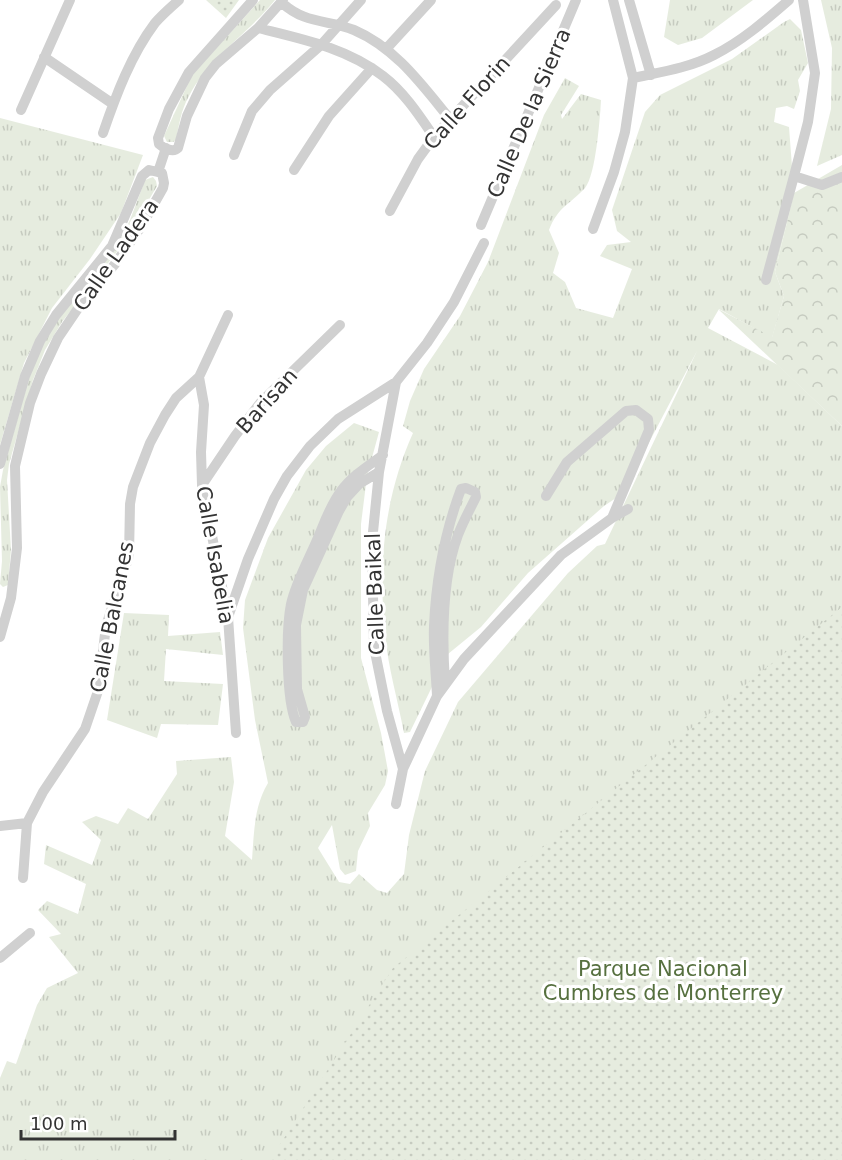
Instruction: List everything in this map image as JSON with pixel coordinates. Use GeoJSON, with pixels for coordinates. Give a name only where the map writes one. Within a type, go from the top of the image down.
{"type":"FeatureCollection","features":[{"type":"Feature","properties":{"kind":"street"},"geometry":{"type":"LineString","coordinates":[[21,110],[70,0]]}},
{"type":"Feature","properties":{"kind":"street"},"geometry":{"type":"LineString","coordinates":[[103,133],[113,104],[138,51],[156,22],[179,0]]}},
{"type":"Feature","properties":{"kind":"street"},"geometry":{"type":"LineString","coordinates":[[253,0],[189,72],[169,109],[158,138],[159,144],[172,150],[178,148],[191,105],[205,78],[216,64],[258,28],[282,1],[292,12],[302,17],[354,30],[386,49],[409,69],[450,118]]}},
{"type":"Feature","properties":{"kind":"street"},"geometry":{"type":"LineString","coordinates":[[234,155],[252,111],[270,90],[321,45],[361,0]]}},
{"type":"Feature","properties":{"kind":"street"},"geometry":{"type":"LineString","coordinates":[[386,49],[431,0]]}},
{"type":"Feature","properties":{"kind":"street","name":"Calle De la Sierra"},"geometry":{"type":"LineString","coordinates":[[481,225],[576,0]]}},
{"type":"Feature","properties":{"kind":"street"},"geometry":{"type":"LineString","coordinates":[[593,229],[614,172],[625,132],[633,78],[613,0]]}},
{"type":"Feature","properties":{"kind":"street"},"geometry":{"type":"LineString","coordinates":[[629,0],[651,75]]}},
{"type":"Feature","properties":{"kind":"street"},"geometry":{"type":"LineString","coordinates":[[633,78],[681,68],[714,55],[750,34],[789,0]]}},
{"type":"Feature","properties":{"kind":"street"},"geometry":{"type":"LineString","coordinates":[[766,280],[808,122],[815,72],[803,0]]}},
{"type":"Feature","properties":{"kind":"street","name":"Calle Florin"},"geometry":{"type":"LineString","coordinates":[[390,211],[418,159],[434,137],[556,5]]}},
{"type":"Feature","properties":{"kind":"street"},"geometry":{"type":"LineString","coordinates":[[258,28],[355,57],[396,88],[415,109],[434,137]]}},
{"type":"Feature","properties":{"kind":"street"},"geometry":{"type":"LineString","coordinates":[[44,57],[113,104]]}},
{"type":"Feature","properties":{"kind":"street"},"geometry":{"type":"LineString","coordinates":[[294,170],[329,116],[372,69]]}},
{"type":"Feature","properties":{"kind":"street"},"geometry":{"type":"LineString","coordinates":[[158,171],[166,148]]}},
{"type":"Feature","properties":{"kind":"street","name":"Calle Ladera"},"geometry":{"type":"LineString","coordinates":[[0,464],[25,376],[40,341],[56,315],[112,246],[142,176],[149,170],[162,173],[163,188],[135,236],[79,307],[58,338],[30,403],[15,466],[17,548],[5,597],[0,636]]}},
{"type":"Feature","properties":{"kind":"street"},"geometry":{"type":"LineString","coordinates":[[794,176],[822,185],[842,177]]}},
{"type":"Feature","properties":{"kind":"street"},"geometry":{"type":"LineString","coordinates":[[228,617],[248,559],[274,500],[297,462],[338,419],[396,382],[427,343],[454,302],[484,243]]}},
{"type":"Feature","properties":{"kind":"street"},"geometry":{"type":"LineString","coordinates":[[199,377],[228,315]]}},
{"type":"Feature","properties":{"kind":"street","name":"Barisan"},"geometry":{"type":"LineString","coordinates":[[202,485],[261,402],[340,325]]}},
{"type":"Feature","properties":{"kind":"street","name":"Calle Isabelia"},"geometry":{"type":"LineString","coordinates":[[199,377],[204,405],[201,452],[202,485],[228,617],[236,733]]}},
{"type":"Feature","properties":{"kind":"street","name":"Calle Balcanes"},"geometry":{"type":"LineString","coordinates":[[27,823],[48,785],[85,729],[93,710],[98,691],[106,626],[129,556],[130,504],[133,487],[150,443],[170,406],[199,377]]}},
{"type":"Feature","properties":{"kind":"street","name":"Calle Baikal"},"geometry":{"type":"LineString","coordinates":[[396,382],[379,472],[372,542],[374,646],[387,711],[403,769],[396,804]]}},
{"type":"Feature","properties":{"kind":"street"},"geometry":{"type":"LineString","coordinates":[[546,496],[567,462],[626,411],[636,410],[648,419],[649,430],[612,518]]}},
{"type":"Feature","properties":{"kind":"street"},"geometry":{"type":"LineString","coordinates":[[379,472],[359,484],[347,497],[303,590],[296,625],[297,689],[305,717],[303,722],[298,723],[295,721],[289,689],[289,625],[296,587],[341,490],[383,455]]}},
{"type":"Feature","properties":{"kind":"street"},"geometry":{"type":"LineString","coordinates":[[437,696],[434,647],[437,593],[454,510],[461,489],[466,488],[475,492],[476,497],[457,537],[451,564],[443,626],[445,684]]}},
{"type":"Feature","properties":{"kind":"street"},"geometry":{"type":"LineString","coordinates":[[403,769],[437,696],[477,643],[561,555],[628,509]]}},
{"type":"Feature","properties":{"kind":"street"},"geometry":{"type":"LineString","coordinates":[[0,826],[27,823],[23,878]]}},
{"type":"Feature","properties":{"kind":"street"},"geometry":{"type":"LineString","coordinates":[[0,958],[30,933]]}},
{"type":"Feature","properties":{"kind":"green space"},"geometry":{"type":"Polygon","coordinates":[[[206,0],[239,0],[226,18],[206,0]]]}},
{"type":"Feature","properties":{"kind":"green space"},"geometry":{"type":"Polygon","coordinates":[[[260,0],[275,0],[218,57],[197,82],[184,107],[176,140],[167,142],[164,136],[192,75],[260,0]]]}},
{"type":"Feature","properties":{"kind":"green space"},"geometry":{"type":"Polygon","coordinates":[[[670,0],[753,0],[702,38],[678,45],[664,37],[670,0]]]}},
{"type":"Feature","properties":{"kind":"green space"},"geometry":{"type":"Polygon","coordinates":[[[821,0],[842,0],[842,155],[817,166],[831,109],[832,48],[821,0]]]}},
{"type":"Feature","properties":{"kind":"green space"},"geometry":{"type":"Polygon","coordinates":[[[790,19],[801,30],[808,63],[798,80],[800,91],[794,109],[787,106],[776,108],[774,122],[789,127],[794,193],[775,272],[784,296],[772,338],[719,309],[708,328],[778,365],[842,426],[842,1160],[0,1160],[0,1078],[7,1061],[16,1064],[37,1005],[47,988],[78,973],[49,937],[61,934],[38,910],[47,901],[78,914],[86,884],[44,864],[46,845],[92,865],[101,840],[82,822],[96,816],[118,824],[128,808],[148,819],[177,774],[176,761],[231,757],[234,782],[225,836],[252,860],[257,810],[268,783],[255,720],[243,628],[245,600],[268,538],[306,470],[326,446],[354,423],[379,432],[367,476],[361,524],[361,658],[381,733],[388,771],[385,785],[368,813],[370,826],[358,851],[356,871],[345,875],[340,869],[332,825],[318,848],[339,882],[350,884],[359,874],[377,890],[387,893],[404,874],[409,835],[425,771],[458,702],[568,573],[597,546],[605,544],[697,351],[622,494],[604,506],[528,573],[481,627],[448,654],[410,732],[404,733],[386,646],[382,582],[383,557],[395,482],[413,433],[403,426],[410,401],[424,369],[460,316],[488,262],[544,115],[565,78],[579,86],[561,115],[562,119],[581,94],[601,100],[597,146],[589,181],[585,188],[560,211],[549,230],[559,253],[553,273],[565,282],[576,308],[613,318],[632,269],[600,256],[607,245],[631,242],[617,231],[612,210],[645,112],[660,95],[732,59],[790,19]]]}},
{"type":"Feature","properties":{"kind":"green space"},"geometry":{"type":"Polygon","coordinates":[[[0,118],[143,155],[121,213],[90,259],[52,308],[24,363],[0,445],[0,118]]]}},
{"type":"Feature","properties":{"kind":"green space"},"geometry":{"type":"Polygon","coordinates":[[[842,165],[842,426],[718,309],[772,337],[784,296],[775,272],[794,193],[842,165]]]}},
{"type":"Feature","properties":{"kind":"green space"},"geometry":{"type":"Polygon","coordinates":[[[153,177],[157,186],[123,244],[62,322],[45,350],[33,380],[9,464],[7,480],[11,550],[8,585],[3,587],[0,584],[2,561],[0,487],[29,378],[41,348],[57,321],[119,242],[145,180],[153,177]]]}},
{"type":"Feature","properties":{"kind":"green space","name":"Parque Nacional Cumbres de Monterrey"},"geometry":{"type":"Polygon","coordinates":[[[842,607],[842,1160],[270,1160],[393,968],[842,607]]]}},
{"type":"Feature","properties":{"kind":"green space"},"geometry":{"type":"Polygon","coordinates":[[[124,613],[169,615],[168,636],[220,632],[223,655],[166,649],[164,681],[223,684],[218,725],[161,724],[157,738],[107,720],[124,613]]]}}]}
